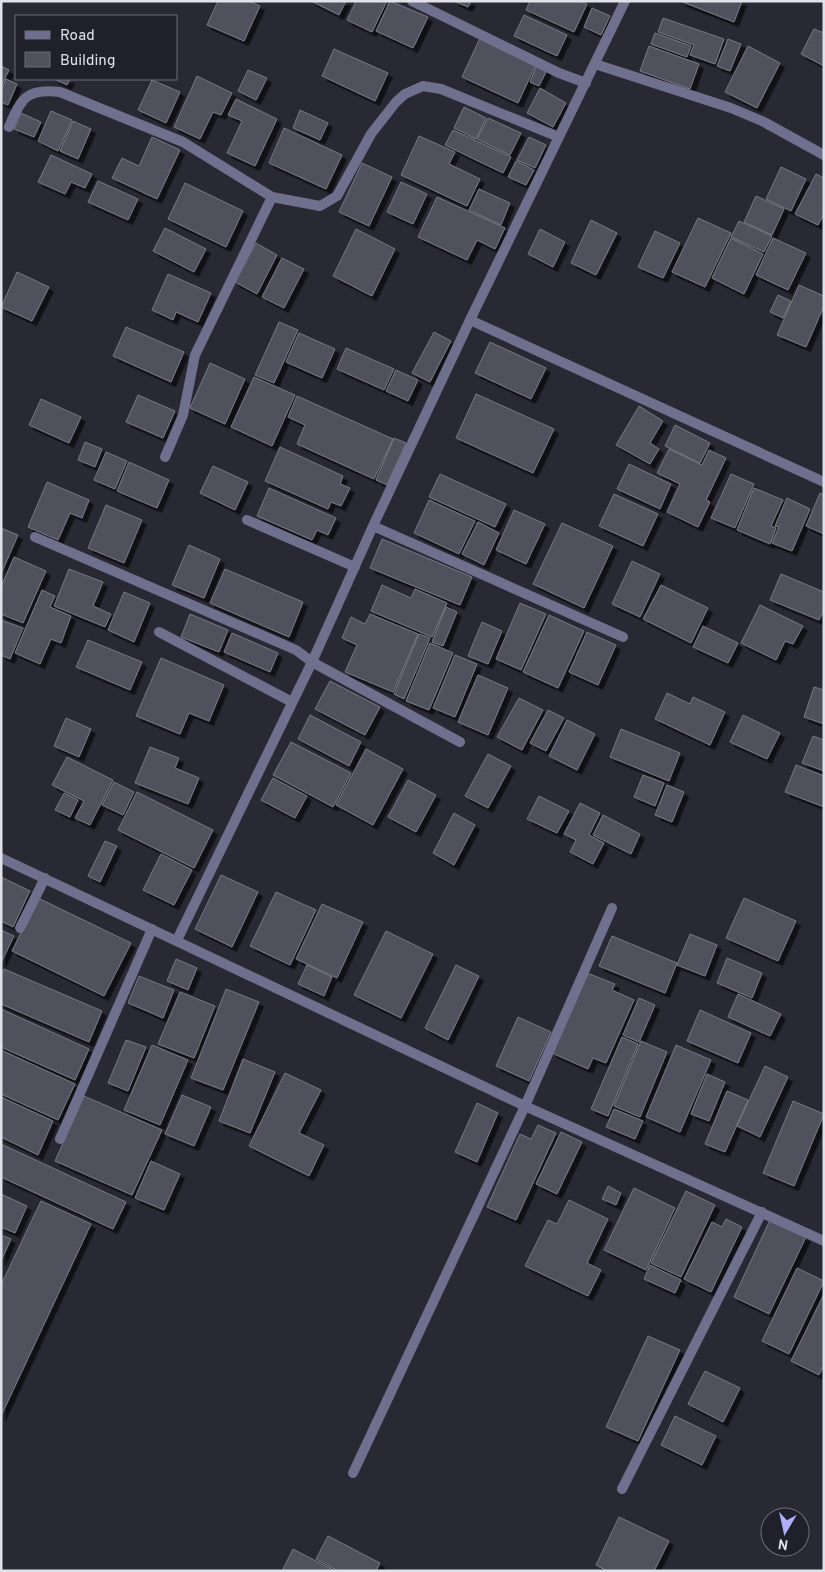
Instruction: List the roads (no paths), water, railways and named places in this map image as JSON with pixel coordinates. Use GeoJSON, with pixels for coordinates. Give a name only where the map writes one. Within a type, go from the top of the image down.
{"type":"FeatureCollection","features":[{"type":"Feature","properties":{"kind":"street"},"geometry":{"type":"LineString","coordinates":[[412,1],[559,73],[586,83]]}},
{"type":"Feature","properties":{"kind":"street"},"geometry":{"type":"LineString","coordinates":[[177,940],[312,662],[354,567],[470,320],[625,1]]}},
{"type":"Feature","properties":{"kind":"street"},"geometry":{"type":"LineString","coordinates":[[595,64],[731,108],[762,121],[824,155]]}},
{"type":"Feature","properties":{"kind":"street"},"geometry":{"type":"LineString","coordinates":[[9,127],[18,105],[29,94],[46,90],[60,92],[183,142],[272,197],[320,206],[337,196],[380,120],[405,94],[423,86],[441,89],[559,137]]}},
{"type":"Feature","properties":{"kind":"street"},"geometry":{"type":"LineString","coordinates":[[165,457],[183,415],[195,355],[272,197]]}},
{"type":"Feature","properties":{"kind":"street"},"geometry":{"type":"LineString","coordinates":[[470,320],[824,482]]}},
{"type":"Feature","properties":{"kind":"street"},"geometry":{"type":"LineString","coordinates":[[247,520],[354,567]]}},
{"type":"Feature","properties":{"kind":"street"},"geometry":{"type":"LineString","coordinates":[[373,526],[623,637]]}},
{"type":"Feature","properties":{"kind":"street"},"geometry":{"type":"LineString","coordinates":[[35,537],[296,650],[312,662],[460,742]]}},
{"type":"Feature","properties":{"kind":"street"},"geometry":{"type":"LineString","coordinates":[[159,632],[292,702]]}},
{"type":"Feature","properties":{"kind":"street"},"geometry":{"type":"LineString","coordinates":[[1,858],[525,1106],[824,1241]]}},
{"type":"Feature","properties":{"kind":"street"},"geometry":{"type":"LineString","coordinates":[[20,928],[45,878]]}},
{"type":"Feature","properties":{"kind":"street"},"geometry":{"type":"LineString","coordinates":[[353,1473],[525,1106],[612,908]]}},
{"type":"Feature","properties":{"kind":"street"},"geometry":{"type":"LineString","coordinates":[[60,1139],[152,929]]}},
{"type":"Feature","properties":{"kind":"street"},"geometry":{"type":"LineString","coordinates":[[622,1489],[762,1212]]}}]}
